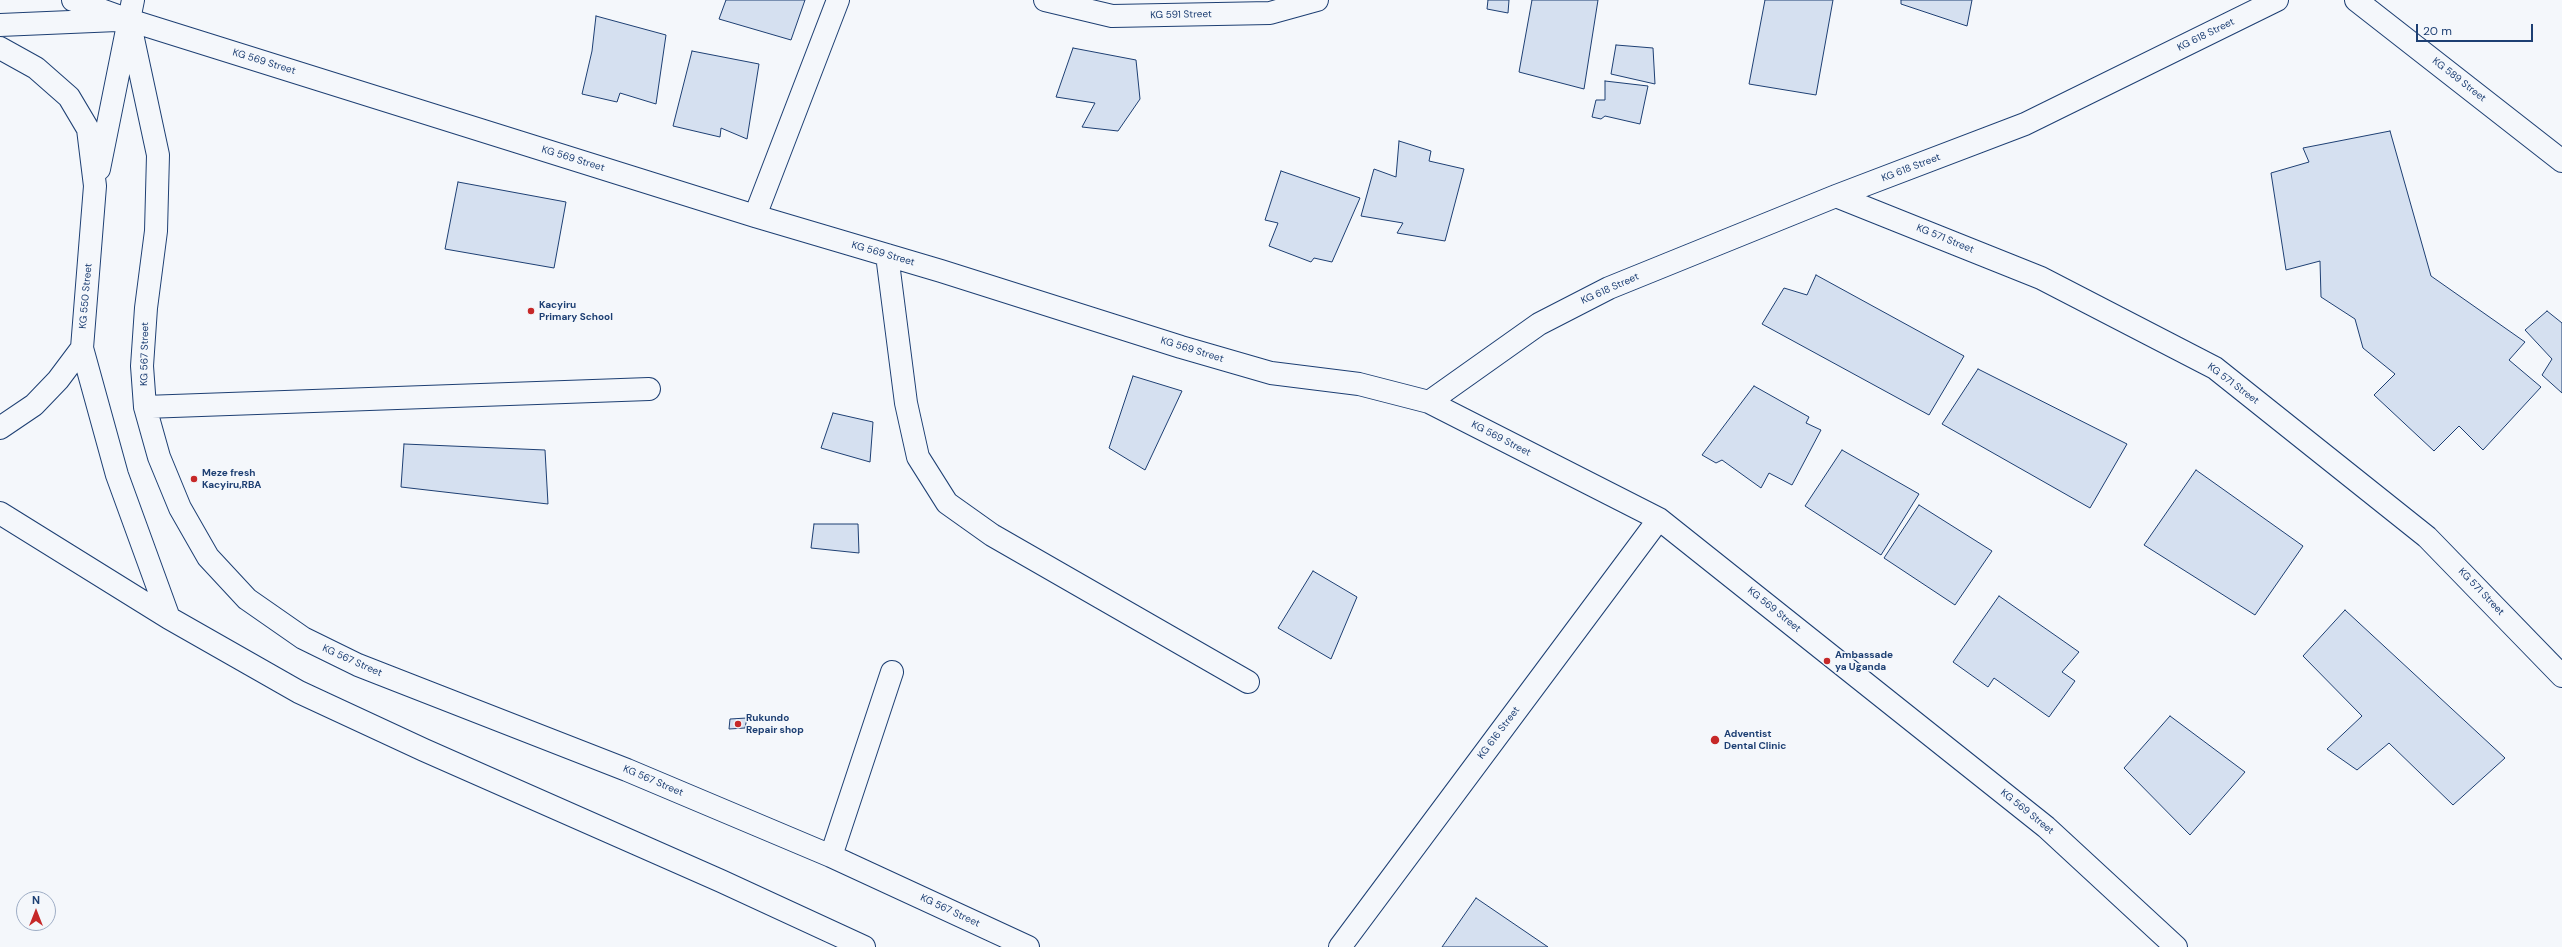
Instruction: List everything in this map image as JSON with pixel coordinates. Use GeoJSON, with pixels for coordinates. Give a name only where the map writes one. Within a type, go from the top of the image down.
{"type":"FeatureCollection","features":[{"type":"Feature","properties":{"kind":"street","name":"KG 569 Street"},"geometry":{"type":"LineString","coordinates":[[72,0],[131,10],[754,216],[887,255],[1271,374],[1359,384],[1429,402],[1659,519],[2046,827],[2176,947]]}},
{"type":"Feature","properties":{"kind":"street"},"geometry":{"type":"LineString","coordinates":[[754,216],[838,0]]}},
{"type":"Feature","properties":{"kind":"street","name":"KG 591 Street"},"geometry":{"type":"LineString","coordinates":[[1045,0],[1112,16],[1270,13],[1317,0]]}},
{"type":"Feature","properties":{"kind":"street","name":"KG 618 Street"},"geometry":{"type":"LineString","coordinates":[[1429,402],[1539,324],[1609,288],[1836,196],[2025,124],[2277,0]]}},
{"type":"Feature","properties":{"kind":"street","name":"KG 589 Street"},"geometry":{"type":"LineString","coordinates":[[2356,0],[2562,161]]}},
{"type":"Feature","properties":{"kind":"street"},"geometry":{"type":"LineString","coordinates":[[0,25],[131,10],[95,186]]}},
{"type":"Feature","properties":{"kind":"street","name":"KG 567 Street"},"geometry":{"type":"LineString","coordinates":[[131,10],[158,155],[156,231],[146,308],[142,366],[145,407],[159,457],[180,508],[208,557],[247,599],[302,638],[358,665],[627,770],[831,856],[1028,947]]}},
{"type":"Feature","properties":{"kind":"street","name":"KG 550 Street"},"geometry":{"type":"LineString","coordinates":[[0,48],[36,68],[69,97],[88,129],[95,186],[82,348]]}},
{"type":"Feature","properties":{"kind":"street","name":"KG 571 Street"},"geometry":{"type":"LineString","coordinates":[[1836,196],[2041,278],[2215,368],[2427,537],[2562,676]]}},
{"type":"Feature","properties":{"kind":"street"},"geometry":{"type":"LineString","coordinates":[[887,255],[906,403],[918,457],[947,503],[992,536],[1248,682]]}},
{"type":"Feature","properties":{"kind":"street"},"geometry":{"type":"LineString","coordinates":[[0,428],[34,405],[58,380],[82,348]]}},
{"type":"Feature","properties":{"kind":"street"},"geometry":{"type":"LineString","coordinates":[[82,348],[117,476],[169,618]]}},
{"type":"Feature","properties":{"kind":"street"},"geometry":{"type":"LineString","coordinates":[[145,407],[649,389]]}},
{"type":"Feature","properties":{"kind":"street"},"geometry":{"type":"LineString","coordinates":[[0,512],[169,618],[299,692],[864,947]]}},
{"type":"Feature","properties":{"kind":"street","name":"KG 616 Street"},"geometry":{"type":"LineString","coordinates":[[1340,947],[1659,519]]}},
{"type":"Feature","properties":{"kind":"street"},"geometry":{"type":"LineString","coordinates":[[831,856],[892,672]]}},
{"type":"Feature","properties":{"kind":"building"},"geometry":{"type":"Polygon","coordinates":[[[726,0],[805,0],[791,40],[719,19],[726,0]]]}},
{"type":"Feature","properties":{"kind":"building"},"geometry":{"type":"Polygon","coordinates":[[[1488,0],[1509,0],[1508,13],[1487,9],[1488,0]]]}},
{"type":"Feature","properties":{"kind":"building"},"geometry":{"type":"Polygon","coordinates":[[[1532,0],[1598,0],[1584,89],[1519,72],[1532,0]]]}},
{"type":"Feature","properties":{"kind":"building"},"geometry":{"type":"Polygon","coordinates":[[[1765,0],[1833,0],[1816,95],[1749,84],[1765,0]]]}},
{"type":"Feature","properties":{"kind":"building"},"geometry":{"type":"Polygon","coordinates":[[[1901,0],[1972,0],[1967,26],[1901,4],[1901,0]]]}},
{"type":"Feature","properties":{"kind":"building"},"geometry":{"type":"Polygon","coordinates":[[[596,16],[666,35],[656,104],[620,93],[617,102],[582,94],[592,51],[596,16]]]}},
{"type":"Feature","properties":{"kind":"building"},"geometry":{"type":"Polygon","coordinates":[[[1616,45],[1653,48],[1655,84],[1611,74],[1616,45]]]}},
{"type":"Feature","properties":{"kind":"building"},"geometry":{"type":"Polygon","coordinates":[[[1073,48],[1136,60],[1140,99],[1118,131],[1082,127],[1095,103],[1056,97],[1073,48]]]}},
{"type":"Feature","properties":{"kind":"building"},"geometry":{"type":"Polygon","coordinates":[[[692,51],[759,64],[747,139],[721,128],[720,137],[673,126],[692,51]]]}},
{"type":"Feature","properties":{"kind":"building"},"geometry":{"type":"Polygon","coordinates":[[[1605,81],[1648,86],[1640,124],[1605,116],[1601,119],[1592,117],[1596,100],[1605,100],[1605,81]]]}},
{"type":"Feature","properties":{"kind":"building"},"geometry":{"type":"Polygon","coordinates":[[[2390,131],[2431,276],[2525,342],[2509,360],[2541,387],[2483,450],[2459,426],[2434,451],[2374,395],[2395,374],[2363,348],[2355,319],[2321,297],[2320,261],[2286,270],[2271,173],[2309,162],[2303,148],[2390,131]]]}},
{"type":"Feature","properties":{"kind":"building"},"geometry":{"type":"Polygon","coordinates":[[[1399,141],[1431,151],[1429,161],[1464,169],[1445,241],[1397,233],[1403,223],[1361,216],[1374,169],[1396,177],[1399,141]]]}},
{"type":"Feature","properties":{"kind":"building"},"geometry":{"type":"Polygon","coordinates":[[[1281,171],[1360,198],[1332,262],[1314,258],[1311,262],[1269,246],[1278,223],[1265,220],[1281,171]]]}},
{"type":"Feature","properties":{"kind":"building"},"geometry":{"type":"Polygon","coordinates":[[[458,182],[566,202],[554,268],[445,249],[458,182]]]}},
{"type":"Feature","properties":{"kind":"building"},"geometry":{"type":"Polygon","coordinates":[[[1816,275],[1964,356],[1929,415],[1762,324],[1784,288],[1807,295],[1816,275]]]}},
{"type":"Feature","properties":{"kind":"building"},"geometry":{"type":"Polygon","coordinates":[[[2547,311],[2562,323],[2562,393],[2542,375],[2552,359],[2525,330],[2547,311]]]}},
{"type":"Feature","properties":{"kind":"building"},"geometry":{"type":"Polygon","coordinates":[[[1978,369],[2127,444],[2090,508],[1942,424],[1978,369]]]}},
{"type":"Feature","properties":{"kind":"building"},"geometry":{"type":"Polygon","coordinates":[[[1133,376],[1182,391],[1145,470],[1109,448],[1133,376]]]}},
{"type":"Feature","properties":{"kind":"building"},"geometry":{"type":"Polygon","coordinates":[[[1754,386],[1809,417],[1806,423],[1821,430],[1792,485],[1769,473],[1761,488],[1722,460],[1716,463],[1702,455],[1754,386]]]}},
{"type":"Feature","properties":{"kind":"building"},"geometry":{"type":"Polygon","coordinates":[[[833,413],[873,422],[870,462],[821,448],[833,413]]]}},
{"type":"Feature","properties":{"kind":"building"},"geometry":{"type":"Polygon","coordinates":[[[404,444],[545,450],[548,504],[401,487],[404,444]]]}},
{"type":"Feature","properties":{"kind":"building"},"geometry":{"type":"Polygon","coordinates":[[[1842,450],[1919,494],[1881,555],[1805,506],[1842,450]]]}},
{"type":"Feature","properties":{"kind":"building"},"geometry":{"type":"Polygon","coordinates":[[[2196,470],[2303,546],[2255,615],[2144,545],[2196,470]]]}},
{"type":"Feature","properties":{"kind":"building"},"geometry":{"type":"Polygon","coordinates":[[[1919,505],[1992,551],[1955,605],[1884,558],[1919,505]]]}},
{"type":"Feature","properties":{"kind":"building"},"geometry":{"type":"Polygon","coordinates":[[[814,524],[858,524],[859,553],[811,548],[814,524]]]}},
{"type":"Feature","properties":{"kind":"building"},"geometry":{"type":"Polygon","coordinates":[[[1313,571],[1357,597],[1331,659],[1278,628],[1313,571]]]}},
{"type":"Feature","properties":{"kind":"building"},"geometry":{"type":"Polygon","coordinates":[[[1999,596],[2079,652],[2062,672],[2075,681],[2049,717],[1994,678],[1988,687],[1953,662],[1999,596]]]}},
{"type":"Feature","properties":{"kind":"building"},"geometry":{"type":"Polygon","coordinates":[[[2345,610],[2505,758],[2453,805],[2389,743],[2357,770],[2327,749],[2362,716],[2303,656],[2345,610]]]}},
{"type":"Feature","properties":{"kind":"building"},"geometry":{"type":"Polygon","coordinates":[[[2170,716],[2245,772],[2190,835],[2124,768],[2170,716]]]}},
{"type":"Feature","properties":{"kind":"building","name":"Rukundo Repair shop"},"geometry":{"type":"Polygon","coordinates":[[[747,718],[745,728],[729,729],[730,719],[747,718]]]}},
{"type":"Feature","properties":{"kind":"building"},"geometry":{"type":"Polygon","coordinates":[[[1476,898],[1548,947],[1442,947],[1476,898]]]}},
{"type":"Feature","properties":{"kind":"place","name":"Kacyiru Primary School"},"geometry":{"type":"Point","coordinates":[531,311]}},
{"type":"Feature","properties":{"kind":"place","name":"Meze fresh Kacyiru,RBA"},"geometry":{"type":"Point","coordinates":[194,479]}},
{"type":"Feature","properties":{"kind":"place","name":"Ambassade ya Uganda"},"geometry":{"type":"Point","coordinates":[1827,661]}},
{"type":"Feature","properties":{"kind":"place","name":"Rukundo Repair shop"},"geometry":{"type":"Point","coordinates":[738,724]}},
{"type":"Feature","properties":{"kind":"place","name":"Adventist Dental Clinic"},"geometry":{"type":"Point","coordinates":[1715,740]}}]}
